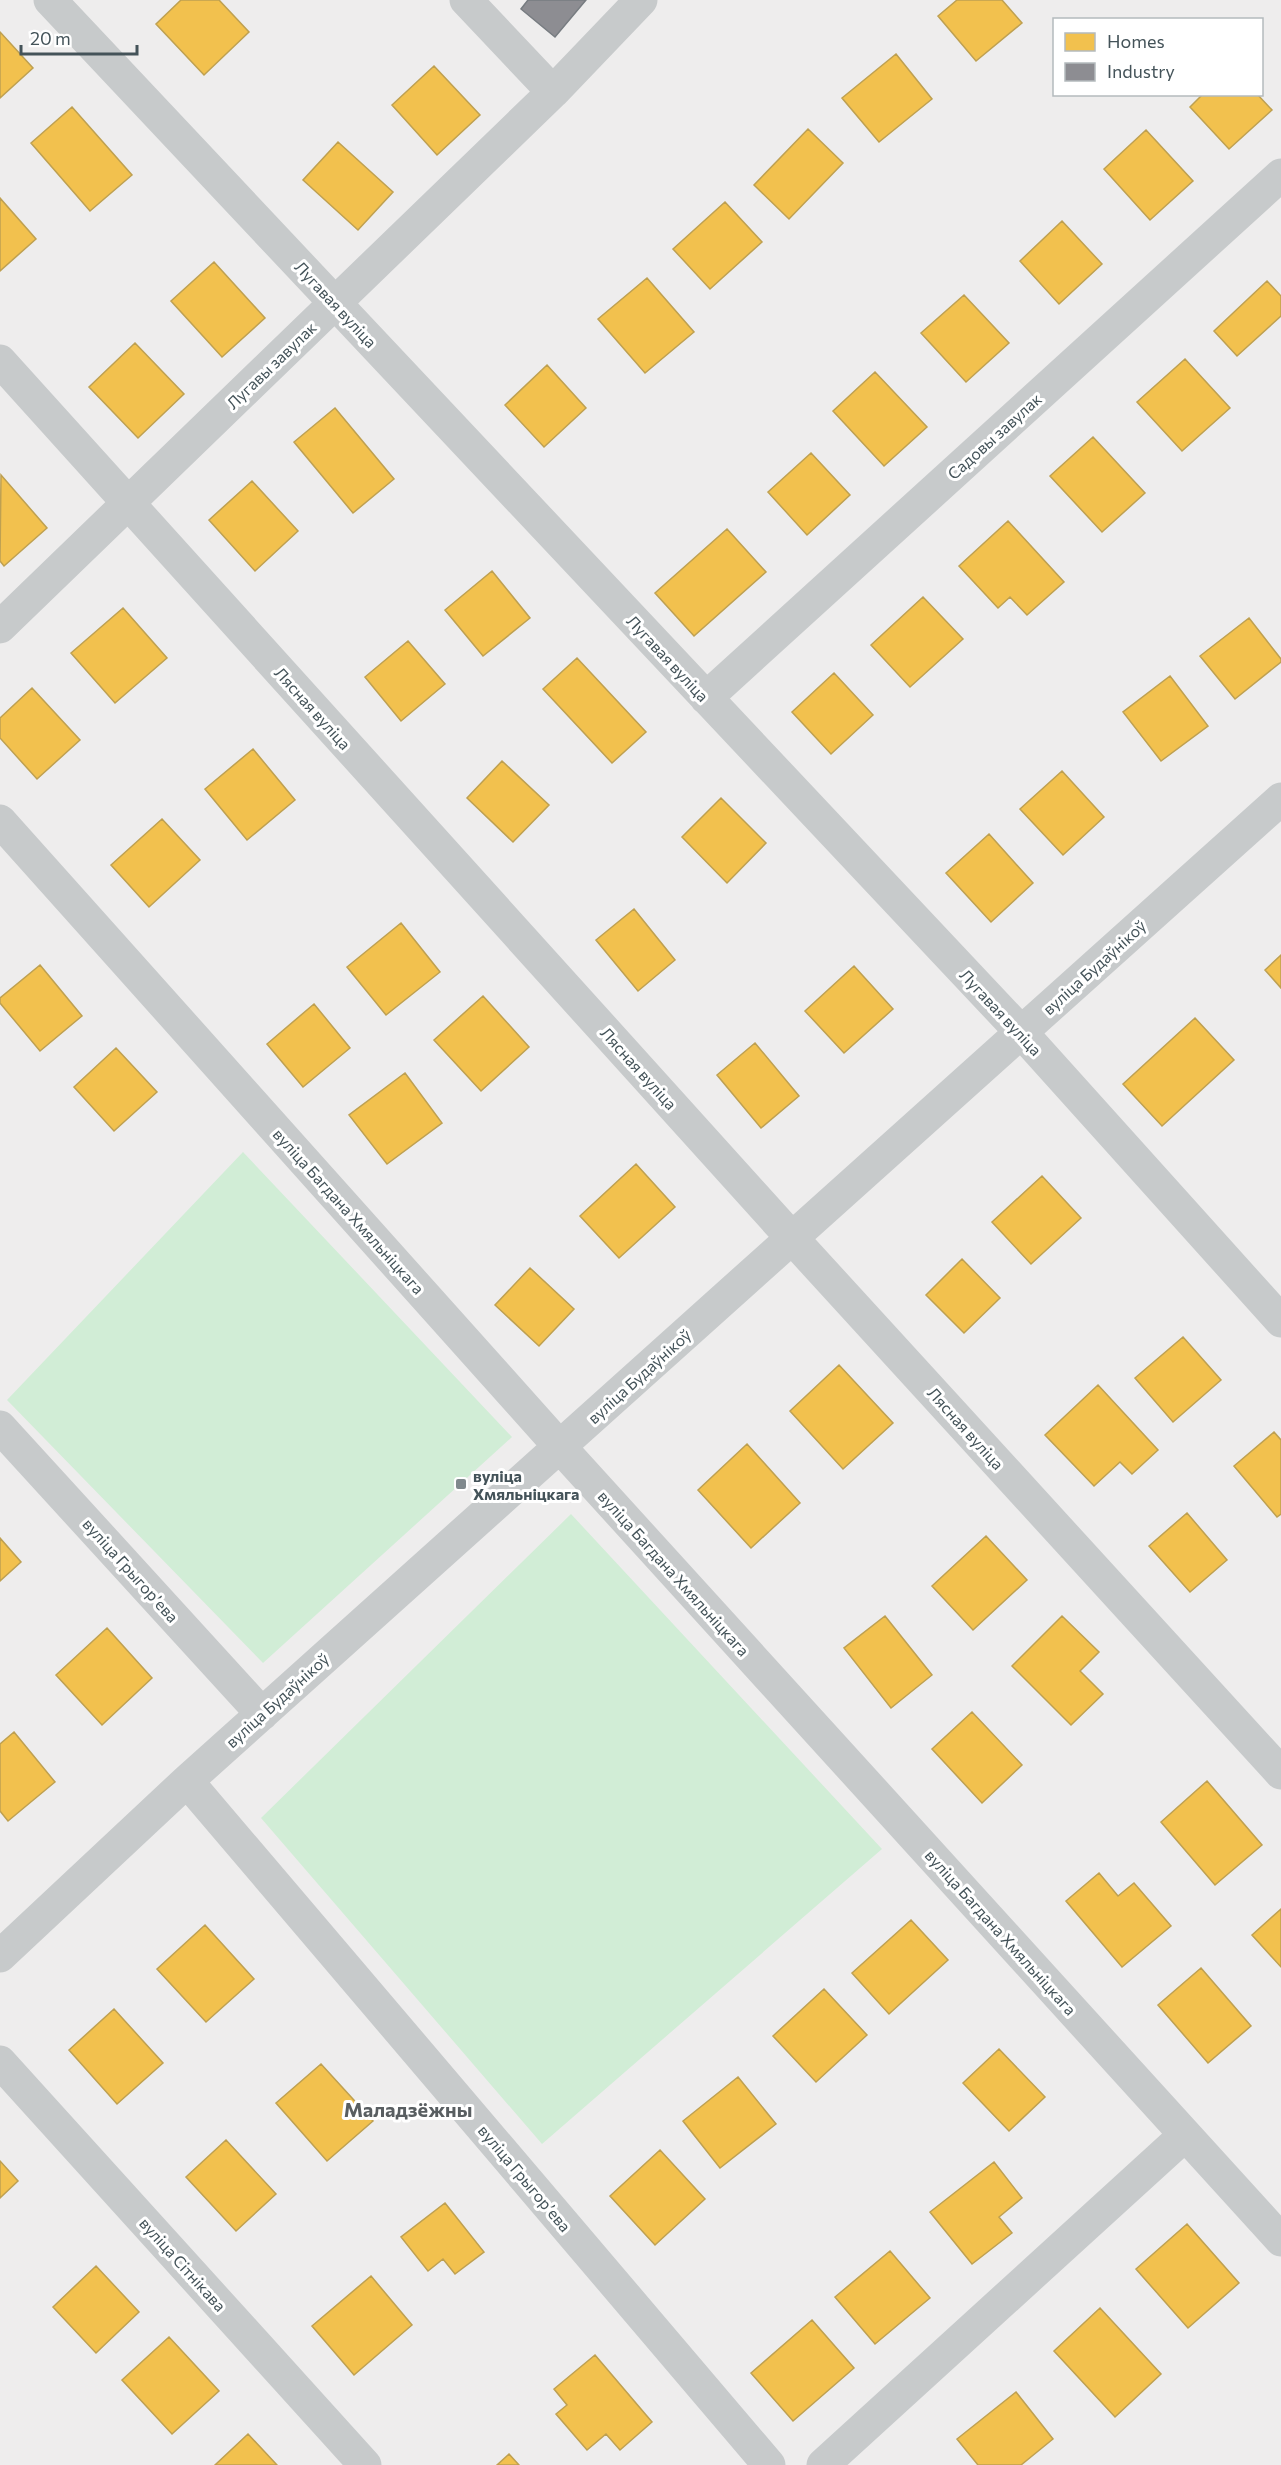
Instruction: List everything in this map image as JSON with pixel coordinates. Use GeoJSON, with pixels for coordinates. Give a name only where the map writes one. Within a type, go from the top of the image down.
{"type":"FeatureCollection","features":[{"type":"Feature","properties":{"kind":"street","name":"Лугавая вуліца"},"geometry":{"type":"LineString","coordinates":[[50,0],[1021,1032],[1281,1321]]}},
{"type":"Feature","properties":{"kind":"street"},"geometry":{"type":"LineString","coordinates":[[466,0],[553,92]]}},
{"type":"Feature","properties":{"kind":"street","name":"Лугавы завулак"},"geometry":{"type":"LineString","coordinates":[[0,627],[553,92],[641,0]]}},
{"type":"Feature","properties":{"kind":"street","name":"Садовы завулак"},"geometry":{"type":"LineString","coordinates":[[706,698],[1281,175]]}},
{"type":"Feature","properties":{"kind":"street","name":"Лясная вуліца"},"geometry":{"type":"LineString","coordinates":[[0,361],[792,1238],[1281,1773]]}},
{"type":"Feature","properties":{"kind":"street","name":"вуліца Будаўнікоў"},"geometry":{"type":"LineString","coordinates":[[0,1956],[262,1714],[1281,799]]}},
{"type":"Feature","properties":{"kind":"street","name":"вуліца Багдана Хмяльніцкага"},"geometry":{"type":"LineString","coordinates":[[0,821],[560,1447],[1281,2240]]}},
{"type":"Feature","properties":{"kind":"street","name":"вуліца Грыгорʼева"},"geometry":{"type":"LineString","coordinates":[[0,1427],[262,1714]]}},
{"type":"Feature","properties":{"kind":"street","name":"вуліца Грыгорʼева"},"geometry":{"type":"LineString","coordinates":[[188,1781],[769,2465]]}},
{"type":"Feature","properties":{"kind":"street","name":"вуліца Сітнікава"},"geometry":{"type":"LineString","coordinates":[[0,2062],[365,2465]]}},
{"type":"Feature","properties":{"kind":"street"},"geometry":{"type":"LineString","coordinates":[[823,2465],[1185,2135]]}},
{"type":"Feature","properties":{"kind":"green space"},"geometry":{"type":"Polygon","coordinates":[[[243,1152],[512,1437],[263,1663],[7,1400],[243,1152]]]}},
{"type":"Feature","properties":{"kind":"green space"},"geometry":{"type":"Polygon","coordinates":[[[571,1514],[882,1849],[542,2144],[261,1818],[571,1514]]]}},
{"type":"Feature","properties":{"kind":"building: Homes"},"geometry":{"type":"Polygon","coordinates":[[[181,0],[219,0],[249,32],[204,75],[156,24],[181,0]]]}},
{"type":"Feature","properties":{"kind":"building: Homes"},"geometry":{"type":"Polygon","coordinates":[[[957,0],[1002,0],[1022,23],[976,61],[938,16],[957,0]]]}},
{"type":"Feature","properties":{"kind":"building: Homes"},"geometry":{"type":"Polygon","coordinates":[[[0,32],[33,68],[0,98],[0,32]]]}},
{"type":"Feature","properties":{"kind":"building: Homes"},"geometry":{"type":"Polygon","coordinates":[[[896,54],[932,99],[879,142],[842,98],[896,54]]]}},
{"type":"Feature","properties":{"kind":"building: Homes"},"geometry":{"type":"Polygon","coordinates":[[[434,66],[480,115],[437,155],[392,105],[434,66]]]}},
{"type":"Feature","properties":{"kind":"building: Homes"},"geometry":{"type":"Polygon","coordinates":[[[1201,96],[1259,96],[1272,110],[1229,149],[1190,107],[1201,96]]]}},
{"type":"Feature","properties":{"kind":"building: Homes"},"geometry":{"type":"Polygon","coordinates":[[[72,107],[132,175],[90,211],[31,143],[72,107]]]}},
{"type":"Feature","properties":{"kind":"building: Homes"},"geometry":{"type":"Polygon","coordinates":[[[808,129],[843,163],[789,219],[754,185],[808,129]]]}},
{"type":"Feature","properties":{"kind":"building: Homes"},"geometry":{"type":"Polygon","coordinates":[[[1146,130],[1193,181],[1150,220],[1104,169],[1146,130]]]}},
{"type":"Feature","properties":{"kind":"building: Homes"},"geometry":{"type":"Polygon","coordinates":[[[338,142],[393,192],[358,230],[303,180],[338,142]]]}},
{"type":"Feature","properties":{"kind":"building: Homes"},"geometry":{"type":"Polygon","coordinates":[[[0,198],[36,239],[0,271],[0,198]]]}},
{"type":"Feature","properties":{"kind":"building: Homes"},"geometry":{"type":"Polygon","coordinates":[[[725,202],[762,242],[710,289],[673,249],[725,202]]]}},
{"type":"Feature","properties":{"kind":"building: Homes"},"geometry":{"type":"Polygon","coordinates":[[[1062,221],[1102,264],[1059,304],[1020,261],[1062,221]]]}},
{"type":"Feature","properties":{"kind":"building: Homes"},"geometry":{"type":"Polygon","coordinates":[[[214,262],[265,318],[222,357],[171,301],[214,262]]]}},
{"type":"Feature","properties":{"kind":"building: Homes"},"geometry":{"type":"Polygon","coordinates":[[[647,278],[694,332],[645,373],[598,319],[647,278]]]}},
{"type":"Feature","properties":{"kind":"building: Homes"},"geometry":{"type":"Polygon","coordinates":[[[1267,281],[1281,296],[1281,316],[1237,356],[1214,331],[1267,281]]]}},
{"type":"Feature","properties":{"kind":"building: Homes"},"geometry":{"type":"Polygon","coordinates":[[[964,295],[1009,343],[966,382],[921,333],[964,295]]]}},
{"type":"Feature","properties":{"kind":"building: Homes"},"geometry":{"type":"Polygon","coordinates":[[[135,343],[184,394],[138,438],[89,387],[135,343]]]}},
{"type":"Feature","properties":{"kind":"building: Homes"},"geometry":{"type":"Polygon","coordinates":[[[1185,359],[1230,408],[1182,451],[1137,402],[1185,359]]]}},
{"type":"Feature","properties":{"kind":"building: Homes"},"geometry":{"type":"Polygon","coordinates":[[[547,365],[586,408],[544,447],[505,405],[547,365]]]}},
{"type":"Feature","properties":{"kind":"building: Homes"},"geometry":{"type":"Polygon","coordinates":[[[875,372],[927,427],[884,466],[833,411],[875,372]]]}},
{"type":"Feature","properties":{"kind":"building: Homes"},"geometry":{"type":"Polygon","coordinates":[[[335,408],[394,479],[353,513],[294,442],[335,408]]]}},
{"type":"Feature","properties":{"kind":"building: Homes"},"geometry":{"type":"Polygon","coordinates":[[[1093,437],[1145,493],[1102,532],[1050,476],[1093,437]]]}},
{"type":"Feature","properties":{"kind":"building: Homes"},"geometry":{"type":"Polygon","coordinates":[[[811,453],[850,495],[807,535],[768,492],[811,453]]]}},
{"type":"Feature","properties":{"kind":"building: Homes"},"geometry":{"type":"Polygon","coordinates":[[[1,475],[47,528],[4,566],[0,561],[1,475]]]}},
{"type":"Feature","properties":{"kind":"building: Homes"},"geometry":{"type":"Polygon","coordinates":[[[252,481],[298,531],[255,571],[209,520],[252,481]]]}},
{"type":"Feature","properties":{"kind":"building: Homes"},"geometry":{"type":"Polygon","coordinates":[[[1008,521],[1064,582],[1027,615],[1010,597],[998,608],[959,566],[1008,521]]]}},
{"type":"Feature","properties":{"kind":"building: Homes"},"geometry":{"type":"Polygon","coordinates":[[[727,529],[766,572],[694,636],[655,593],[727,529]]]}},
{"type":"Feature","properties":{"kind":"building: Homes"},"geometry":{"type":"Polygon","coordinates":[[[492,571],[530,618],[483,656],[445,610],[492,571]]]}},
{"type":"Feature","properties":{"kind":"building: Homes"},"geometry":{"type":"Polygon","coordinates":[[[923,597],[963,639],[910,687],[871,645],[923,597]]]}},
{"type":"Feature","properties":{"kind":"building: Homes"},"geometry":{"type":"Polygon","coordinates":[[[123,608],[167,658],[115,703],[71,653],[123,608]]]}},
{"type":"Feature","properties":{"kind":"building: Homes"},"geometry":{"type":"Polygon","coordinates":[[[1249,618],[1281,662],[1235,699],[1200,656],[1249,618]]]}},
{"type":"Feature","properties":{"kind":"building: Homes"},"geometry":{"type":"Polygon","coordinates":[[[408,641],[445,684],[401,721],[365,677],[408,641]]]}},
{"type":"Feature","properties":{"kind":"building: Homes"},"geometry":{"type":"Polygon","coordinates":[[[577,658],[646,732],[612,763],[543,689],[577,658]]]}},
{"type":"Feature","properties":{"kind":"building: Homes"},"geometry":{"type":"Polygon","coordinates":[[[834,673],[873,715],[831,754],[792,712],[834,673]]]}},
{"type":"Feature","properties":{"kind":"building: Homes"},"geometry":{"type":"Polygon","coordinates":[[[1170,676],[1208,726],[1161,761],[1123,712],[1170,676]]]}},
{"type":"Feature","properties":{"kind":"building: Homes"},"geometry":{"type":"Polygon","coordinates":[[[32,688],[80,740],[37,779],[0,738],[0,718],[32,688]]]}},
{"type":"Feature","properties":{"kind":"building: Homes"},"geometry":{"type":"Polygon","coordinates":[[[253,749],[295,800],[247,840],[205,789],[253,749]]]}},
{"type":"Feature","properties":{"kind":"building: Homes"},"geometry":{"type":"Polygon","coordinates":[[[502,761],[549,805],[513,842],[467,798],[502,761]]]}},
{"type":"Feature","properties":{"kind":"building: Homes"},"geometry":{"type":"Polygon","coordinates":[[[1062,771],[1104,817],[1063,855],[1020,809],[1062,771]]]}},
{"type":"Feature","properties":{"kind":"building: Homes"},"geometry":{"type":"Polygon","coordinates":[[[721,798],[766,843],[727,883],[682,837],[721,798]]]}},
{"type":"Feature","properties":{"kind":"building: Homes"},"geometry":{"type":"Polygon","coordinates":[[[162,819],[200,860],[149,907],[111,865],[162,819]]]}},
{"type":"Feature","properties":{"kind":"building: Homes"},"geometry":{"type":"Polygon","coordinates":[[[989,834],[1033,883],[991,922],[946,873],[989,834]]]}},
{"type":"Feature","properties":{"kind":"building: Homes"},"geometry":{"type":"Polygon","coordinates":[[[634,909],[675,960],[638,991],[596,940],[634,909]]]}},
{"type":"Feature","properties":{"kind":"building: Homes"},"geometry":{"type":"Polygon","coordinates":[[[401,923],[440,972],[386,1015],[347,967],[401,923]]]}},
{"type":"Feature","properties":{"kind":"building: Homes"},"geometry":{"type":"Polygon","coordinates":[[[1281,955],[1281,988],[1265,970],[1281,955]]]}},
{"type":"Feature","properties":{"kind":"building: Homes"},"geometry":{"type":"Polygon","coordinates":[[[40,965],[82,1016],[40,1051],[0,1003],[0,998],[40,965]]]}},
{"type":"Feature","properties":{"kind":"building: Homes"},"geometry":{"type":"Polygon","coordinates":[[[854,966],[893,1009],[844,1053],[805,1011],[854,966]]]}},
{"type":"Feature","properties":{"kind":"building: Homes"},"geometry":{"type":"Polygon","coordinates":[[[483,996],[529,1047],[481,1091],[434,1040],[483,996]]]}},
{"type":"Feature","properties":{"kind":"building: Homes"},"geometry":{"type":"Polygon","coordinates":[[[314,1004],[350,1048],[303,1087],[267,1044],[314,1004]]]}},
{"type":"Feature","properties":{"kind":"building: Homes"},"geometry":{"type":"Polygon","coordinates":[[[1195,1018],[1234,1060],[1162,1126],[1123,1084],[1195,1018]]]}},
{"type":"Feature","properties":{"kind":"building: Homes"},"geometry":{"type":"Polygon","coordinates":[[[755,1043],[799,1096],[761,1128],[717,1075],[755,1043]]]}},
{"type":"Feature","properties":{"kind":"building: Homes"},"geometry":{"type":"Polygon","coordinates":[[[116,1048],[157,1092],[114,1131],[74,1087],[116,1048]]]}},
{"type":"Feature","properties":{"kind":"building: Homes"},"geometry":{"type":"Polygon","coordinates":[[[405,1073],[442,1123],[387,1164],[349,1115],[405,1073]]]}},
{"type":"Feature","properties":{"kind":"building: Homes"},"geometry":{"type":"Polygon","coordinates":[[[636,1164],[675,1207],[619,1258],[580,1216],[636,1164]]]}},
{"type":"Feature","properties":{"kind":"building: Homes"},"geometry":{"type":"Polygon","coordinates":[[[1042,1176],[1081,1218],[1031,1264],[992,1222],[1042,1176]]]}},
{"type":"Feature","properties":{"kind":"building: Homes"},"geometry":{"type":"Polygon","coordinates":[[[962,1259],[1000,1298],[964,1333],[926,1295],[962,1259]]]}},
{"type":"Feature","properties":{"kind":"building: Homes"},"geometry":{"type":"Polygon","coordinates":[[[530,1268],[574,1309],[539,1346],[495,1305],[530,1268]]]}},
{"type":"Feature","properties":{"kind":"building: Homes"},"geometry":{"type":"Polygon","coordinates":[[[1183,1337],[1221,1380],[1173,1422],[1135,1378],[1183,1337]]]}},
{"type":"Feature","properties":{"kind":"building: Homes"},"geometry":{"type":"Polygon","coordinates":[[[839,1365],[893,1423],[843,1469],[790,1411],[839,1365]]]}},
{"type":"Feature","properties":{"kind":"building: Homes"},"geometry":{"type":"Polygon","coordinates":[[[1098,1385],[1158,1450],[1132,1474],[1120,1462],[1094,1486],[1045,1435],[1098,1385]]]}},
{"type":"Feature","properties":{"kind":"building: Homes"},"geometry":{"type":"Polygon","coordinates":[[[1274,1432],[1281,1440],[1281,1514],[1277,1517],[1234,1466],[1274,1432]]]}},
{"type":"Feature","properties":{"kind":"building: Homes"},"geometry":{"type":"Polygon","coordinates":[[[747,1444],[800,1503],[751,1548],[698,1490],[747,1444]]]}},
{"type":"Feature","properties":{"kind":"building: Homes"},"geometry":{"type":"Polygon","coordinates":[[[1187,1513],[1227,1560],[1190,1592],[1149,1546],[1187,1513]]]}},
{"type":"Feature","properties":{"kind":"building: Homes"},"geometry":{"type":"Polygon","coordinates":[[[986,1536],[1027,1580],[973,1630],[932,1586],[986,1536]]]}},
{"type":"Feature","properties":{"kind":"building: Homes"},"geometry":{"type":"Polygon","coordinates":[[[0,1538],[21,1562],[0,1581],[0,1538]]]}},
{"type":"Feature","properties":{"kind":"building: Homes"},"geometry":{"type":"Polygon","coordinates":[[[885,1616],[932,1675],[891,1708],[844,1648],[885,1616]]]}},
{"type":"Feature","properties":{"kind":"building: Homes"},"geometry":{"type":"Polygon","coordinates":[[[1062,1616],[1099,1652],[1080,1671],[1103,1694],[1071,1725],[1012,1666],[1062,1616]]]}},
{"type":"Feature","properties":{"kind":"building: Homes"},"geometry":{"type":"Polygon","coordinates":[[[107,1628],[152,1678],[102,1725],[56,1675],[107,1628]]]}},
{"type":"Feature","properties":{"kind":"building: Homes"},"geometry":{"type":"Polygon","coordinates":[[[972,1712],[1022,1765],[982,1803],[932,1749],[972,1712]]]}},
{"type":"Feature","properties":{"kind":"building: Homes"},"geometry":{"type":"Polygon","coordinates":[[[14,1732],[55,1782],[8,1821],[0,1811],[0,1744],[14,1732]]]}},
{"type":"Feature","properties":{"kind":"building: Homes"},"geometry":{"type":"Polygon","coordinates":[[[1207,1781],[1262,1845],[1215,1885],[1161,1822],[1207,1781]]]}},
{"type":"Feature","properties":{"kind":"building: Homes"},"geometry":{"type":"Polygon","coordinates":[[[1099,1873],[1118,1896],[1134,1883],[1171,1926],[1122,1967],[1066,1901],[1099,1873]]]}},
{"type":"Feature","properties":{"kind":"building: Homes"},"geometry":{"type":"Polygon","coordinates":[[[1281,1909],[1281,1967],[1252,1935],[1281,1909]]]}},
{"type":"Feature","properties":{"kind":"building: Homes"},"geometry":{"type":"Polygon","coordinates":[[[911,1920],[948,1960],[889,2014],[852,1973],[911,1920]]]}},
{"type":"Feature","properties":{"kind":"building: Homes"},"geometry":{"type":"Polygon","coordinates":[[[205,1925],[254,1979],[206,2022],[157,1969],[205,1925]]]}},
{"type":"Feature","properties":{"kind":"building: Homes"},"geometry":{"type":"Polygon","coordinates":[[[1201,1968],[1251,2026],[1208,2063],[1158,2005],[1201,1968]]]}},
{"type":"Feature","properties":{"kind":"building: Homes"},"geometry":{"type":"Polygon","coordinates":[[[824,1989],[867,2035],[816,2082],[773,2036],[824,1989]]]}},
{"type":"Feature","properties":{"kind":"building: Homes"},"geometry":{"type":"Polygon","coordinates":[[[114,2009],[163,2063],[117,2104],[69,2050],[114,2009]]]}},
{"type":"Feature","properties":{"kind":"building: Homes"},"geometry":{"type":"Polygon","coordinates":[[[999,2049],[1045,2097],[1009,2131],[963,2083],[999,2049]]]}},
{"type":"Feature","properties":{"kind":"building: Homes"},"geometry":{"type":"Polygon","coordinates":[[[321,2064],[373,2121],[327,2161],[276,2103],[321,2064]]]}},
{"type":"Feature","properties":{"kind":"building: Homes"},"geometry":{"type":"Polygon","coordinates":[[[738,2077],[776,2124],[720,2168],[683,2121],[738,2077]]]}},
{"type":"Feature","properties":{"kind":"building: Homes"},"geometry":{"type":"Polygon","coordinates":[[[226,2140],[276,2194],[236,2231],[186,2177],[226,2140]]]}},
{"type":"Feature","properties":{"kind":"building: Homes"},"geometry":{"type":"Polygon","coordinates":[[[660,2150],[705,2199],[655,2245],[610,2196],[660,2150]]]}},
{"type":"Feature","properties":{"kind":"building: Homes"},"geometry":{"type":"Polygon","coordinates":[[[0,2161],[18,2181],[0,2198],[0,2161]]]}},
{"type":"Feature","properties":{"kind":"building: Homes"},"geometry":{"type":"Polygon","coordinates":[[[994,2162],[1022,2198],[999,2217],[1012,2233],[972,2264],[930,2212],[994,2162]]]}},
{"type":"Feature","properties":{"kind":"building: Homes"},"geometry":{"type":"Polygon","coordinates":[[[445,2203],[484,2252],[455,2274],[443,2259],[428,2271],[401,2237],[445,2203]]]}},
{"type":"Feature","properties":{"kind":"building: Homes"},"geometry":{"type":"Polygon","coordinates":[[[1187,2224],[1239,2283],[1188,2328],[1136,2269],[1187,2224]]]}},
{"type":"Feature","properties":{"kind":"building: Homes"},"geometry":{"type":"Polygon","coordinates":[[[890,2251],[930,2298],[875,2344],[835,2297],[890,2251]]]}},
{"type":"Feature","properties":{"kind":"building: Homes"},"geometry":{"type":"Polygon","coordinates":[[[96,2266],[139,2312],[96,2353],[53,2307],[96,2266]]]}},
{"type":"Feature","properties":{"kind":"building: Homes"},"geometry":{"type":"Polygon","coordinates":[[[371,2276],[412,2325],[354,2375],[312,2326],[371,2276]]]}},
{"type":"Feature","properties":{"kind":"building: Homes"},"geometry":{"type":"Polygon","coordinates":[[[1100,2308],[1161,2374],[1115,2417],[1054,2351],[1100,2308]]]}},
{"type":"Feature","properties":{"kind":"building: Homes"},"geometry":{"type":"Polygon","coordinates":[[[812,2320],[854,2368],[793,2421],[751,2373],[812,2320]]]}},
{"type":"Feature","properties":{"kind":"building: Homes"},"geometry":{"type":"Polygon","coordinates":[[[169,2337],[219,2391],[172,2434],[122,2380],[169,2337]]]}},
{"type":"Feature","properties":{"kind":"building: Homes"},"geometry":{"type":"Polygon","coordinates":[[[595,2355],[652,2422],[620,2450],[606,2434],[587,2450],[556,2414],[567,2405],[554,2389],[595,2355]]]}},
{"type":"Feature","properties":{"kind":"building: Homes"},"geometry":{"type":"Polygon","coordinates":[[[1016,2392],[1053,2439],[1021,2465],[978,2465],[957,2439],[1016,2392]]]}},
{"type":"Feature","properties":{"kind":"building: Homes"},"geometry":{"type":"Polygon","coordinates":[[[248,2434],[277,2465],[215,2465],[248,2434]]]}},
{"type":"Feature","properties":{"kind":"building: Homes"},"geometry":{"type":"Polygon","coordinates":[[[509,2454],[519,2465],[497,2465],[509,2454]]]}},
{"type":"Feature","properties":{"kind":"building: Industry"},"geometry":{"type":"Polygon","coordinates":[[[528,0],[586,0],[555,37],[521,9],[528,0]]]}},
{"type":"Feature","properties":{"kind":"place","name":"вуліца Хмяльніцкага"},"geometry":{"type":"Point","coordinates":[461,1484]}},
{"type":"Feature","properties":{"kind":"district","name":"Маладзёжны"},"geometry":{"type":"Point","coordinates":[408,2109]}}]}
